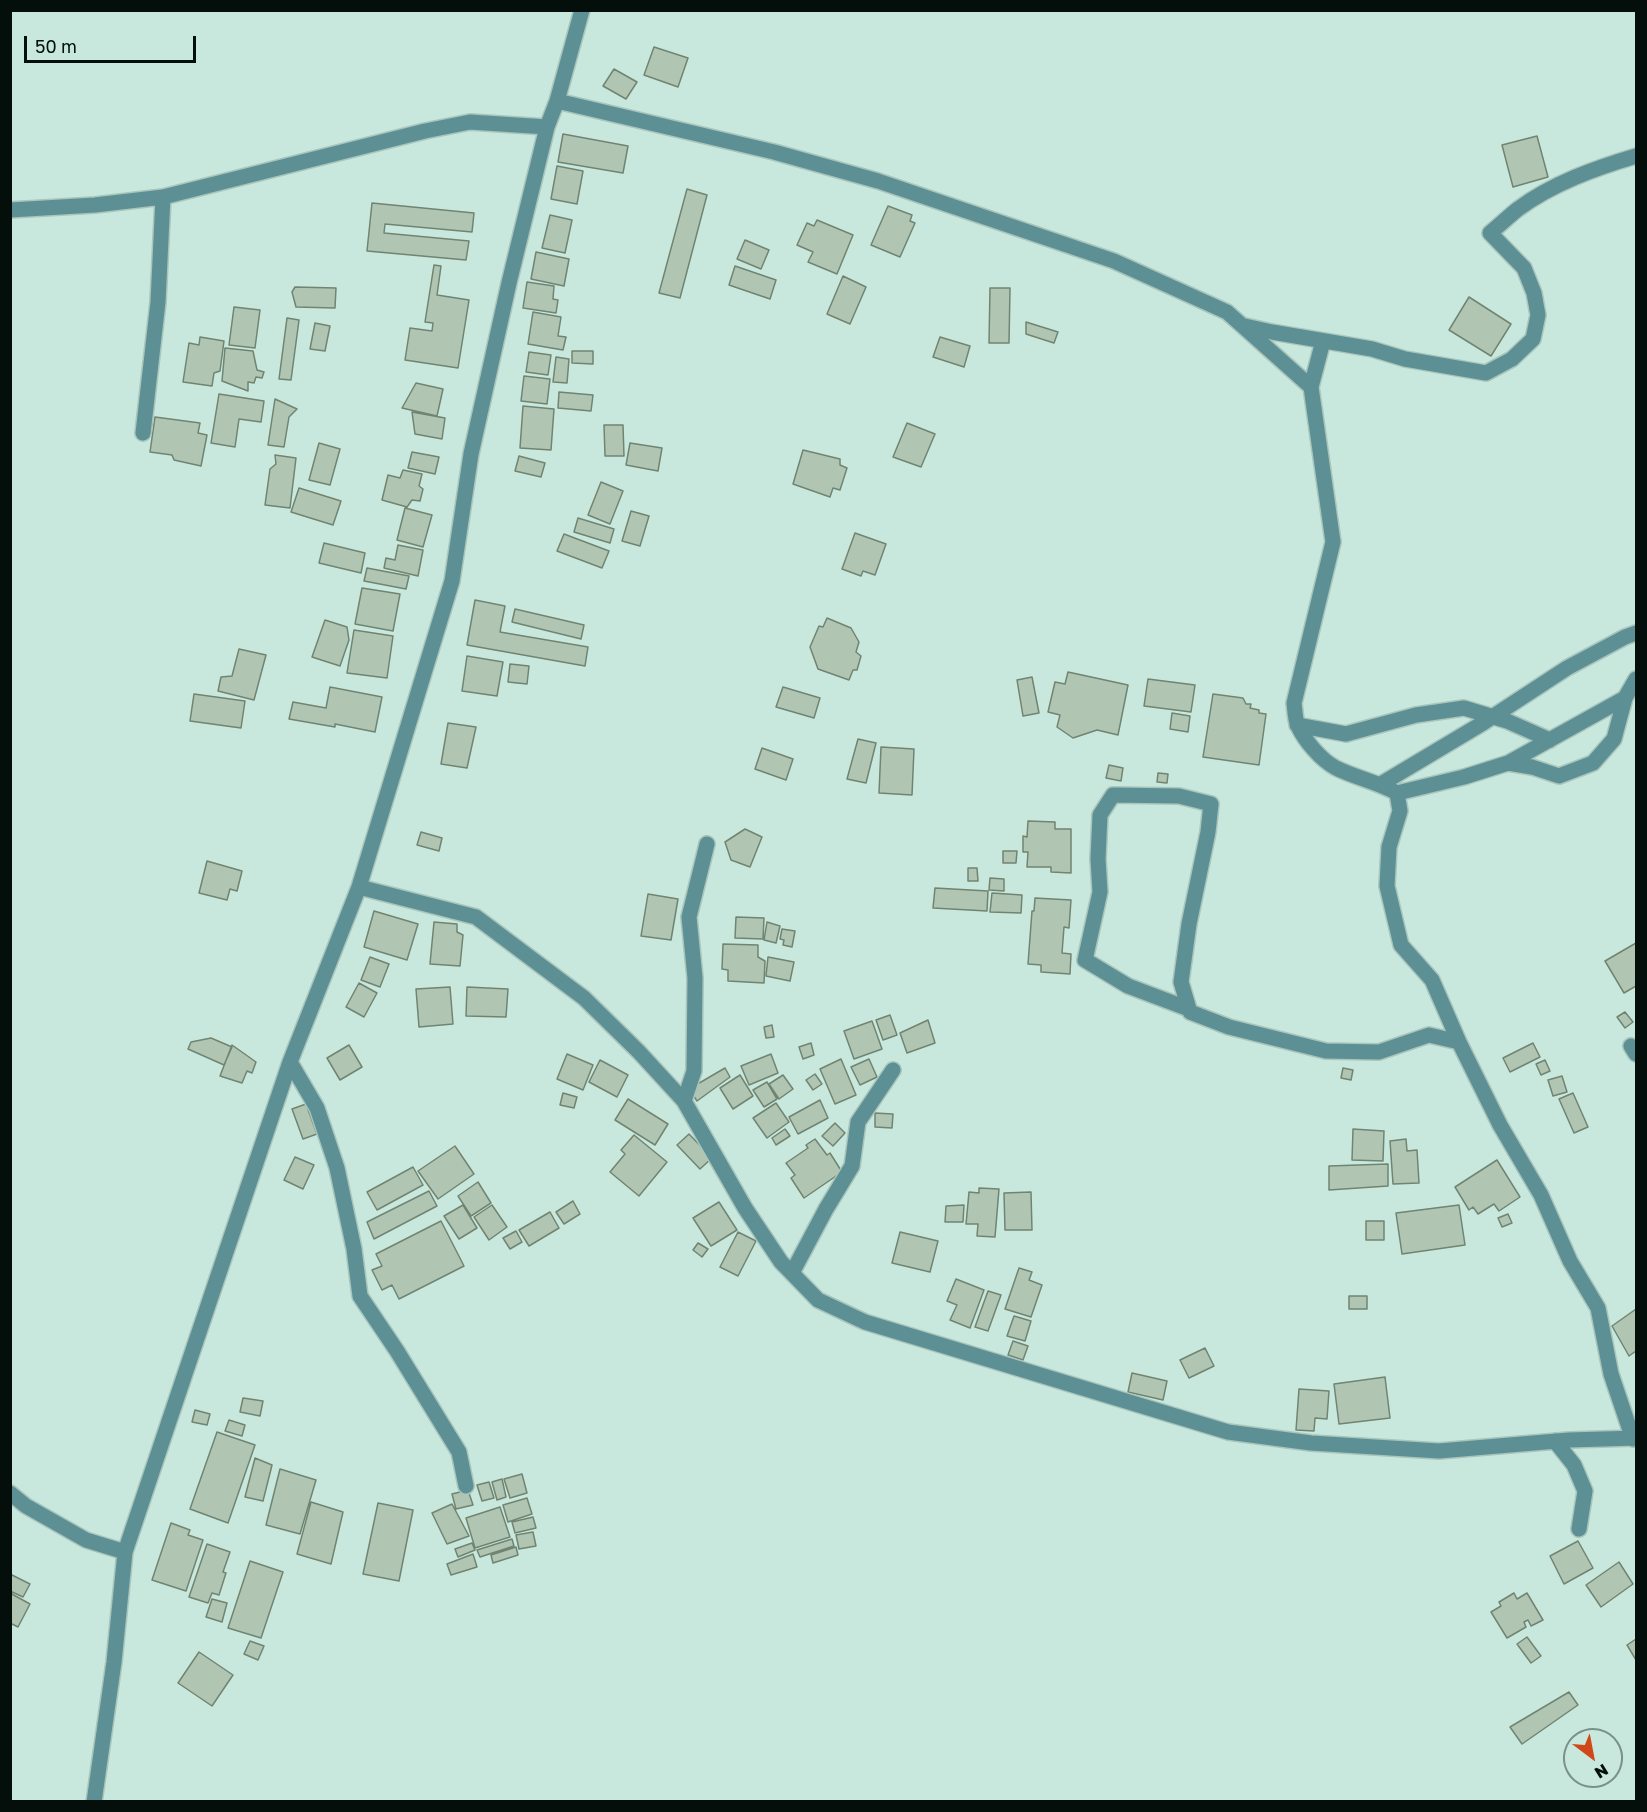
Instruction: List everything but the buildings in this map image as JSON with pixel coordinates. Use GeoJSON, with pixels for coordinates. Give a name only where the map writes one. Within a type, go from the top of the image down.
{"type":"FeatureCollection","features":[{"type":"Feature","properties":{"kind":"street"},"geometry":{"type":"LineString","coordinates":[[94,1802],[114,1662],[125,1552],[290,1062],[360,887],[452,581],[474,443],[509,283],[547,127],[557,101],[582,10]]}},
{"type":"Feature","properties":{"kind":"street"},"geometry":{"type":"LineString","coordinates":[[557,101],[774,152],[878,181],[1114,261],[1227,312],[1311,387]]}},
{"type":"Feature","properties":{"kind":"street"},"geometry":{"type":"LineString","coordinates":[[10,210],[95,205],[163,197],[425,131],[470,122],[547,127]]}},
{"type":"Feature","properties":{"kind":"street"},"geometry":{"type":"LineString","coordinates":[[1242,325],[1372,349],[1405,359],[1486,374],[1512,359],[1533,339],[1538,315],[1534,292],[1524,268],[1490,233],[1519,208],[1556,186],[1636,156]]}},
{"type":"Feature","properties":{"kind":"street"},"geometry":{"type":"LineString","coordinates":[[143,433],[158,302],[163,197]]}},
{"type":"Feature","properties":{"kind":"street"},"geometry":{"type":"LineString","coordinates":[[1323,341],[1311,387],[1333,542],[1294,703],[1297,725],[1314,749],[1334,767],[1381,784],[1397,793],[1508,764],[1625,698]]}},
{"type":"Feature","properties":{"kind":"street"},"geometry":{"type":"LineString","coordinates":[[1381,784],[1493,717],[1567,668],[1625,636],[1636,633]]}},
{"type":"Feature","properties":{"kind":"street"},"geometry":{"type":"LineString","coordinates":[[1508,764],[1532,767],[1559,776],[1593,763],[1614,739],[1625,698],[1636,679]]}},
{"type":"Feature","properties":{"kind":"street"},"geometry":{"type":"LineString","coordinates":[[1297,725],[1346,734],[1416,715],[1464,708],[1550,740]]}},
{"type":"Feature","properties":{"kind":"street"},"geometry":{"type":"LineString","coordinates":[[360,887],[476,917],[584,998],[639,1052],[684,1101],[746,1208],[781,1262],[818,1300],[865,1322],[1228,1432],[1311,1443],[1439,1451],[1555,1441],[1635,1439],[1611,1374],[1598,1308],[1570,1261],[1541,1196],[1500,1125],[1458,1042],[1432,980],[1401,945],[1388,886],[1389,847],[1400,811],[1397,793]]}},
{"type":"Feature","properties":{"kind":"street"},"geometry":{"type":"LineString","coordinates":[[1189,1009],[1128,986],[1085,960],[1100,892],[1098,858],[1100,815],[1113,795],[1179,796],[1211,804],[1181,982],[1190,1012],[1229,1027],[1326,1051],[1379,1052],[1429,1035],[1458,1042]]}},
{"type":"Feature","properties":{"kind":"street"},"geometry":{"type":"LineString","coordinates":[[684,1101],[694,1071],[695,978],[689,917],[707,844]]}},
{"type":"Feature","properties":{"kind":"street"},"geometry":{"type":"LineString","coordinates":[[290,1062],[317,1108],[338,1168],[354,1249],[360,1296],[459,1452],[466,1486]]}},
{"type":"Feature","properties":{"kind":"street"},"geometry":{"type":"LineString","coordinates":[[792,1273],[852,1166],[858,1122],[893,1070]]}},
{"type":"Feature","properties":{"kind":"street"},"geometry":{"type":"LineString","coordinates":[[1555,1441],[1574,1465],[1585,1491],[1579,1529]]}},
{"type":"Feature","properties":{"kind":"street"},"geometry":{"type":"LineString","coordinates":[[10,1493],[26,1506],[86,1540],[125,1552]]}}]}
